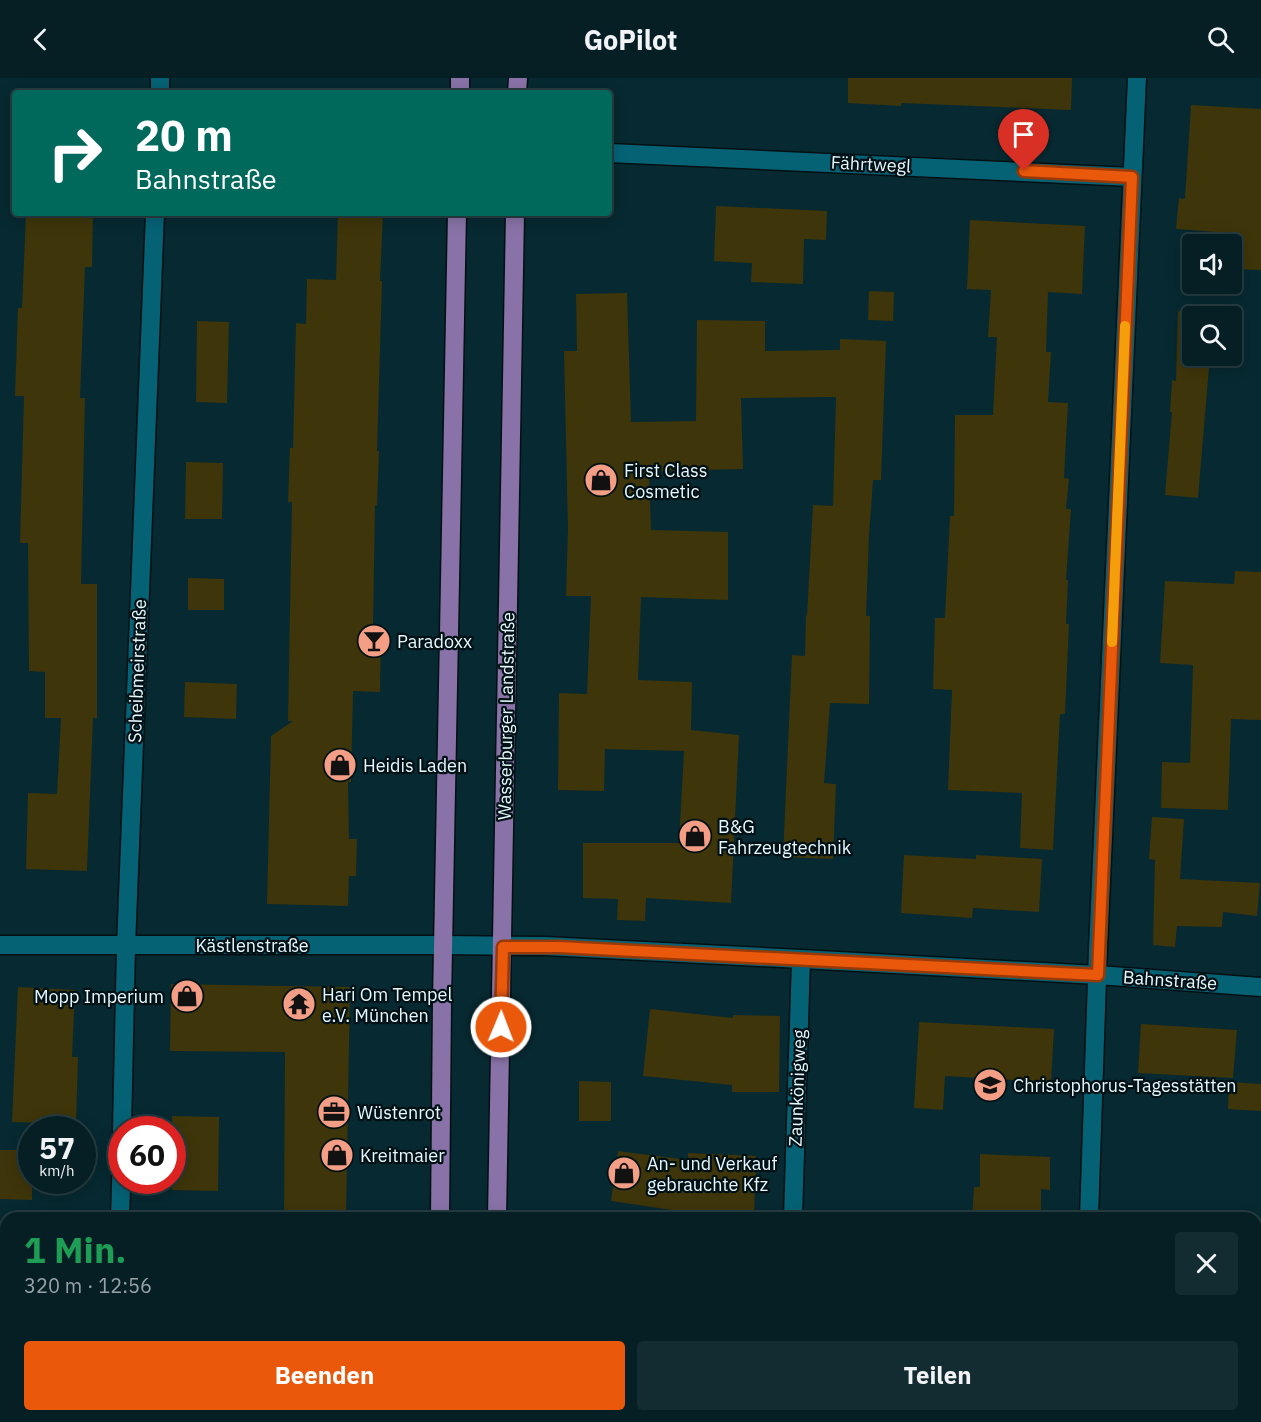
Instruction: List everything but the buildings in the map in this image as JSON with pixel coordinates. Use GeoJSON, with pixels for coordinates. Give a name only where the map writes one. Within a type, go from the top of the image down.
{"type":"FeatureCollection","features":[{"type":"Feature","properties":{"kind":"main road"},"geometry":{"type":"LineString","coordinates":[[440,1212],[458,216]]}},
{"type":"Feature","properties":{"kind":"main road","name":"Wasserburger Landstraße"},"geometry":{"type":"LineString","coordinates":[[497,1212],[515,216]]}},
{"type":"Feature","properties":{"kind":"street"},"geometry":{"type":"LineString","coordinates":[[1089,1212],[1137,78]]}},
{"type":"Feature","properties":{"kind":"street","name":"Fährtwegl"},"geometry":{"type":"LineString","coordinates":[[612,153],[1132,177]]}},
{"type":"Feature","properties":{"kind":"street","name":"Scheibmeirstraße"},"geometry":{"type":"LineString","coordinates":[[122,1116],[126,946],[155,216]]}},
{"type":"Feature","properties":{"kind":"street","name":"Kästlenstraße"},"geometry":{"type":"LineString","coordinates":[[0,945],[503,947]]}},
{"type":"Feature","properties":{"kind":"street","name":"Bahnstraße"},"geometry":{"type":"LineString","coordinates":[[503,947],[545,946],[801,959],[1098,975],[1261,987]]}},
{"type":"Feature","properties":{"kind":"street","name":"Zaunkönigweg"},"geometry":{"type":"LineString","coordinates":[[793,1212],[801,959]]}},
{"type":"Feature","properties":{"kind":"street"},"geometry":{"type":"LineString","coordinates":[[120,1212],[121,1194]]}},
{"type":"Feature","properties":{"kind":"slow traffic"},"geometry":{"type":"LineString","coordinates":[[1112,642],[1125,326]]}},
{"type":"Feature","properties":{"kind":"place","name":"First Class Cosmetic"},"geometry":{"type":"Point","coordinates":[601,480]}},
{"type":"Feature","properties":{"kind":"place","name":"Paradoxx"},"geometry":{"type":"Point","coordinates":[374,641]}},
{"type":"Feature","properties":{"kind":"place","name":"Heidis Laden"},"geometry":{"type":"Point","coordinates":[340,765]}},
{"type":"Feature","properties":{"kind":"place","name":"B&G Fahrzeugtechnik"},"geometry":{"type":"Point","coordinates":[695,836]}},
{"type":"Feature","properties":{"kind":"place","name":"Mopp Imperium"},"geometry":{"type":"Point","coordinates":[187,996]}},
{"type":"Feature","properties":{"kind":"place","name":"Hari Om Tempel e.V. München"},"geometry":{"type":"Point","coordinates":[299,1004]}},
{"type":"Feature","properties":{"kind":"place","name":"Christophorus-Tagesstätten"},"geometry":{"type":"Point","coordinates":[990,1085]}},
{"type":"Feature","properties":{"kind":"place","name":"Wüstenrot"},"geometry":{"type":"Point","coordinates":[334,1112]}},
{"type":"Feature","properties":{"kind":"place","name":"Kreitmaier"},"geometry":{"type":"Point","coordinates":[337,1155]}},
{"type":"Feature","properties":{"kind":"place","name":"An- und Verkauf gebrauchte Kfz"},"geometry":{"type":"Point","coordinates":[624,1173]}},
{"type":"Feature","properties":{"kind":"route"},"geometry":{"type":"LineString","coordinates":[[501,1027],[503,947],[545,946],[1098,975],[1132,177],[1024,171]]}}]}
